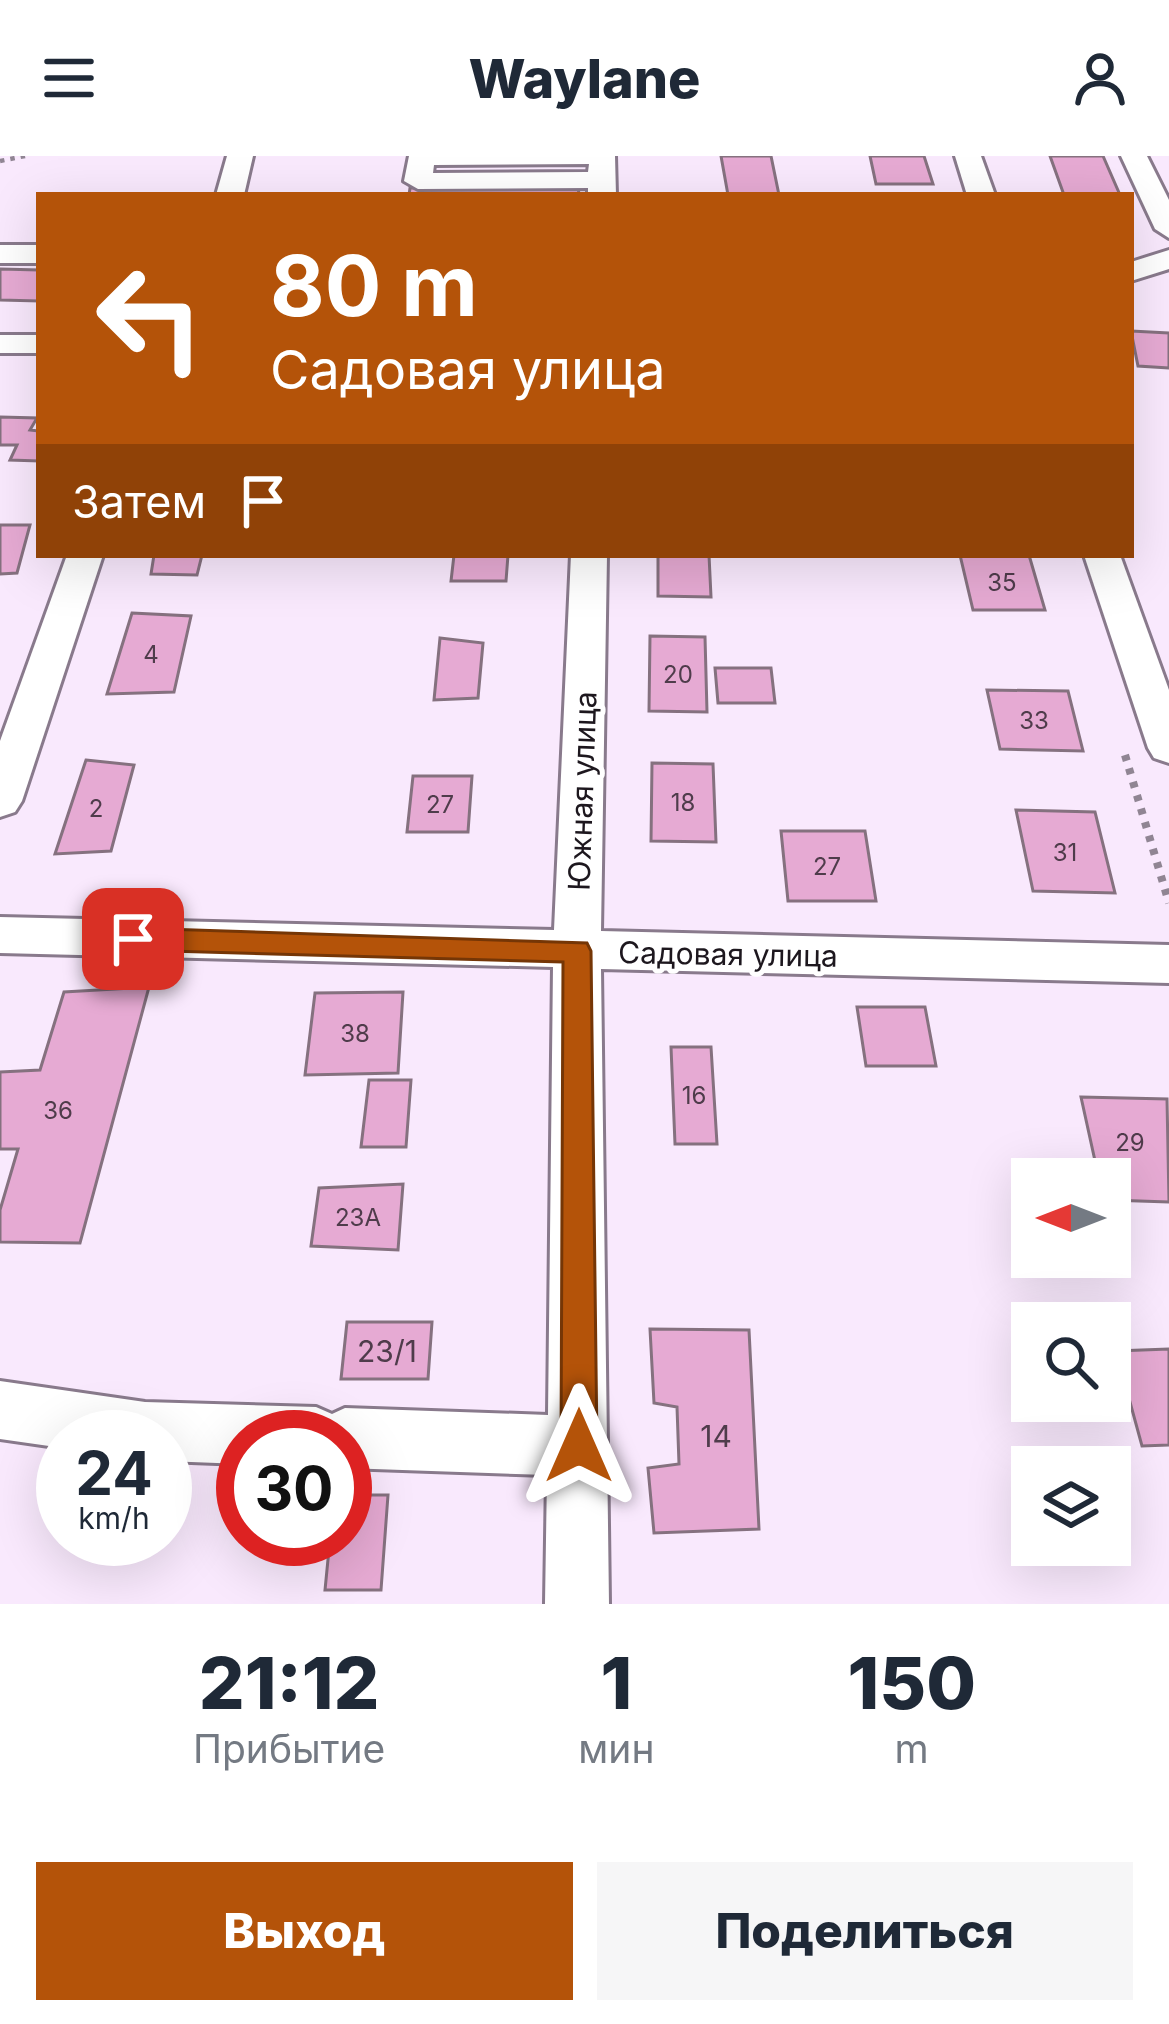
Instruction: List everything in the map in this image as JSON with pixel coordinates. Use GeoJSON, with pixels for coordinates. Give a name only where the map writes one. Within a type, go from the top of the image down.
{"type":"FeatureCollection","features":[{"type":"Feature","properties":{"kind":"street"},"geometry":{"type":"LineString","coordinates":[[231,192],[241,156]]}},
{"type":"Feature","properties":{"kind":"street"},"geometry":{"type":"LineString","coordinates":[[602,156],[602,187],[556,180],[418,181],[422,157],[602,156]]}},
{"type":"Feature","properties":{"kind":"street"},"geometry":{"type":"LineString","coordinates":[[968,156],[980,192]]}},
{"type":"Feature","properties":{"kind":"street"},"geometry":{"type":"LineString","coordinates":[[1134,156],[1169,229]]}},
{"type":"Feature","properties":{"kind":"street"},"geometry":{"type":"LineString","coordinates":[[0,254],[36,254]]}},
{"type":"Feature","properties":{"kind":"street"},"geometry":{"type":"LineString","coordinates":[[1134,271],[1169,259]]}},
{"type":"Feature","properties":{"kind":"street"},"geometry":{"type":"LineString","coordinates":[[0,344],[36,344]]}},
{"type":"Feature","properties":{"kind":"street"},"geometry":{"type":"LineString","coordinates":[[0,800],[84,558]]}},
{"type":"Feature","properties":{"kind":"street","name":"Южная улица"},"geometry":{"type":"LineString","coordinates":[[577,1604],[577,951],[589,558]]}},
{"type":"Feature","properties":{"kind":"street"},"geometry":{"type":"LineString","coordinates":[[1103,558],[1169,748]]}},
{"type":"Feature","properties":{"kind":"street","name":"Садовая улица"},"geometry":{"type":"LineString","coordinates":[[0,935],[1169,964]]}},
{"type":"Feature","properties":{"kind":"street"},"geometry":{"type":"LineString","coordinates":[[0,1410],[145,1431],[216,1433]]}},
{"type":"Feature","properties":{"kind":"street"},"geometry":{"type":"LineString","coordinates":[[372,1439],[579,1446]]}},
{"type":"Feature","properties":{"kind":"path"},"geometry":{"type":"LineString","coordinates":[[0,160],[25,156]]}},
{"type":"Feature","properties":{"kind":"building"},"geometry":{"type":"Polygon","coordinates":[[[721,156],[771,156],[778,192],[727,192],[721,156]]]}},
{"type":"Feature","properties":{"kind":"building"},"geometry":{"type":"Polygon","coordinates":[[[870,156],[924,156],[933,184],[876,184],[870,156]]]}},
{"type":"Feature","properties":{"kind":"building"},"geometry":{"type":"Polygon","coordinates":[[[1050,156],[1103,156],[1119,192],[1063,192],[1050,156]]]}},
{"type":"Feature","properties":{"kind":"building"},"geometry":{"type":"Polygon","coordinates":[[[578,186],[579,192],[409,192],[410,188],[578,186]]]}},
{"type":"Feature","properties":{"kind":"building"},"geometry":{"type":"Polygon","coordinates":[[[0,269],[36,270],[36,301],[0,300],[0,269]]]}},
{"type":"Feature","properties":{"kind":"building"},"geometry":{"type":"Polygon","coordinates":[[[1134,331],[1169,333],[1169,368],[1138,366],[1134,331]]]}},
{"type":"Feature","properties":{"kind":"building"},"geometry":{"type":"Polygon","coordinates":[[[0,417],[36,418],[30,430],[36,431],[36,461],[10,460],[17,445],[0,445],[0,417]]]}},
{"type":"Feature","properties":{"kind":"building"},"geometry":{"type":"Polygon","coordinates":[[[0,525],[30,525],[17,573],[0,574],[0,525]]]}},
{"type":"Feature","properties":{"kind":"building"},"geometry":{"type":"Polygon","coordinates":[[[154,558],[201,558],[197,575],[151,574],[154,558]]]}},
{"type":"Feature","properties":{"kind":"building"},"geometry":{"type":"Polygon","coordinates":[[[454,558],[508,558],[506,581],[451,581],[454,558]]]}},
{"type":"Feature","properties":{"kind":"building"},"geometry":{"type":"Polygon","coordinates":[[[658,558],[709,558],[711,597],[658,596],[658,558]]]}},
{"type":"Feature","properties":{"kind":"building"},"geometry":{"type":"Polygon","coordinates":[[[961,558],[1030,558],[1045,610],[973,610],[961,558]]]}},
{"type":"Feature","properties":{"kind":"building"},"geometry":{"type":"Polygon","coordinates":[[[132,613],[191,616],[174,692],[107,694],[132,613]]]}},
{"type":"Feature","properties":{"kind":"building"},"geometry":{"type":"Polygon","coordinates":[[[650,636],[705,637],[707,712],[649,711],[650,636]]]}},
{"type":"Feature","properties":{"kind":"building"},"geometry":{"type":"Polygon","coordinates":[[[440,638],[483,643],[478,698],[434,700],[440,638]]]}},
{"type":"Feature","properties":{"kind":"building"},"geometry":{"type":"Polygon","coordinates":[[[715,668],[771,668],[775,703],[718,703],[715,668]]]}},
{"type":"Feature","properties":{"kind":"building"},"geometry":{"type":"Polygon","coordinates":[[[987,690],[1068,691],[1083,751],[1000,749],[987,690]]]}},
{"type":"Feature","properties":{"kind":"building"},"geometry":{"type":"Polygon","coordinates":[[[86,760],[134,765],[111,851],[55,854],[86,760]]]}},
{"type":"Feature","properties":{"kind":"building"},"geometry":{"type":"Polygon","coordinates":[[[652,763],[713,764],[716,842],[651,841],[652,763]]]}},
{"type":"Feature","properties":{"kind":"building"},"geometry":{"type":"Polygon","coordinates":[[[413,776],[472,776],[468,832],[407,832],[413,776]]]}},
{"type":"Feature","properties":{"kind":"building"},"geometry":{"type":"Polygon","coordinates":[[[1016,810],[1095,812],[1115,893],[1033,891],[1016,810]]]}},
{"type":"Feature","properties":{"kind":"building"},"geometry":{"type":"Polygon","coordinates":[[[781,831],[865,831],[876,901],[788,901],[781,831]]]}},
{"type":"Feature","properties":{"kind":"building"},"geometry":{"type":"Polygon","coordinates":[[[149,987],[80,1243],[0,1242],[0,1210],[18,1149],[0,1149],[0,1072],[40,1070],[64,992],[149,987]]]}},
{"type":"Feature","properties":{"kind":"building"},"geometry":{"type":"Polygon","coordinates":[[[403,992],[398,1073],[305,1075],[315,993],[403,992]]]}},
{"type":"Feature","properties":{"kind":"building"},"geometry":{"type":"Polygon","coordinates":[[[857,1007],[925,1007],[936,1066],[866,1066],[857,1007]]]}},
{"type":"Feature","properties":{"kind":"building"},"geometry":{"type":"Polygon","coordinates":[[[671,1047],[711,1047],[717,1144],[675,1144],[671,1047]]]}},
{"type":"Feature","properties":{"kind":"building"},"geometry":{"type":"Polygon","coordinates":[[[369,1080],[411,1080],[406,1147],[361,1147],[369,1080]]]}},
{"type":"Feature","properties":{"kind":"building"},"geometry":{"type":"Polygon","coordinates":[[[1081,1097],[1167,1099],[1169,1202],[1131,1201],[1131,1158],[1094,1158],[1081,1097]]]}},
{"type":"Feature","properties":{"kind":"building"},"geometry":{"type":"Polygon","coordinates":[[[403,1184],[398,1250],[311,1246],[319,1188],[403,1184]]]}},
{"type":"Feature","properties":{"kind":"building"},"geometry":{"type":"Polygon","coordinates":[[[347,1322],[432,1322],[428,1379],[341,1379],[347,1322]]]}},
{"type":"Feature","properties":{"kind":"building"},"geometry":{"type":"Polygon","coordinates":[[[650,1329],[749,1330],[759,1529],[654,1533],[648,1468],[679,1464],[677,1407],[654,1403],[650,1329]]]}},
{"type":"Feature","properties":{"kind":"building"},"geometry":{"type":"Polygon","coordinates":[[[1169,1349],[1169,1445],[1142,1446],[1131,1406],[1131,1350],[1169,1349]]]}},
{"type":"Feature","properties":{"kind":"building"},"geometry":{"type":"Polygon","coordinates":[[[372,1495],[388,1495],[381,1590],[325,1590],[327,1566],[372,1566],[372,1495]]]}},
{"type":"Feature","properties":{"kind":"route"},"geometry":{"type":"LineString","coordinates":[[133,939],[577,951],[579,1446]]}}]}
